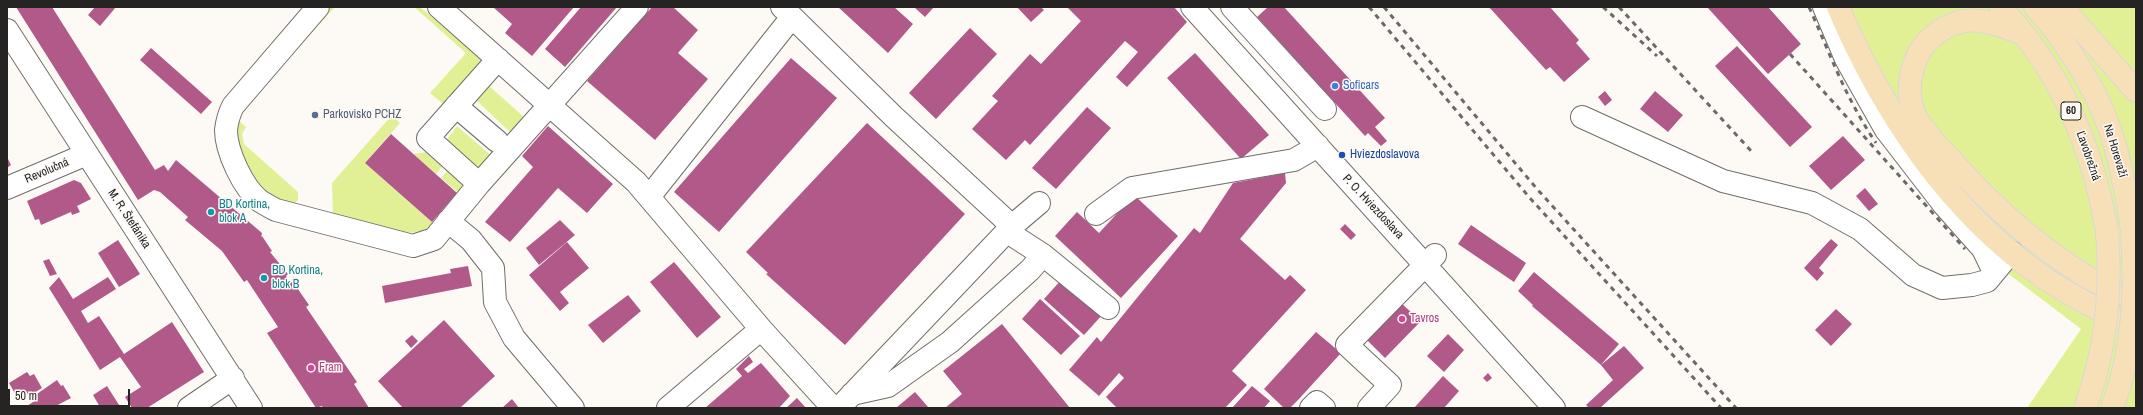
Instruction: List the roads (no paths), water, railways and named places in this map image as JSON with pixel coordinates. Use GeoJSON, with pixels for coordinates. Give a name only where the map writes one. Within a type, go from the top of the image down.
{"type":"FeatureCollection","features":[{"type":"Feature","properties":{"kind":"main road"},"geometry":{"type":"LineString","coordinates":[[1838,7],[1859,53],[1884,100],[1920,155],[1963,205],[2011,252],[2042,276],[2079,300],[2136,328]]}},
{"type":"Feature","properties":{"kind":"main road","name":"Ľavobrežná"},"geometry":{"type":"LineString","coordinates":[[2000,7],[2023,34],[2047,68],[2069,105],[2086,145],[2100,191],[2108,232],[2109,292],[2106,325],[2097,373],[2085,408]]}},
{"type":"Feature","properties":{"kind":"main road","name":"Na Horevaží"},"geometry":{"type":"LineString","coordinates":[[2035,7],[2071,55],[2105,118],[2116,147],[2126,188],[2132,230],[2134,275],[2133,311],[2126,361],[2112,408]]}},
{"type":"Feature","properties":{"kind":"main road"},"geometry":{"type":"LineString","coordinates":[[2062,7],[2136,91]]}},
{"type":"Feature","properties":{"kind":"main road"},"geometry":{"type":"LineString","coordinates":[[2023,34],[1995,23],[1977,20],[1960,22],[1942,28],[1924,46],[1916,59],[1910,79],[1910,101],[1917,119],[1932,139],[1969,180],[2000,211],[2026,233],[2086,276],[2136,300]]}},
{"type":"Feature","properties":{"kind":"street"},"geometry":{"type":"LineString","coordinates":[[318,7],[233,106],[228,117],[226,131],[228,143],[239,174],[249,190],[259,200],[276,210],[414,246],[434,239],[479,184],[637,7]]}},
{"type":"Feature","properties":{"kind":"street"},"geometry":{"type":"LineString","coordinates":[[439,7],[636,182],[761,329],[833,408]]}},
{"type":"Feature","properties":{"kind":"street","name":"P. O. Hviezdoslava"},"geometry":{"type":"LineString","coordinates":[[1192,7],[1318,146],[1430,260],[1554,408]]}},
{"type":"Feature","properties":{"kind":"street"},"geometry":{"type":"LineString","coordinates":[[1232,7],[1325,110]]}},
{"type":"Feature","properties":{"kind":"street"},"geometry":{"type":"LineString","coordinates":[[1824,7],[1846,59],[1886,130],[1944,205],[1983,249],[1994,272]]}},
{"type":"Feature","properties":{"kind":"street"},"geometry":{"type":"LineString","coordinates":[[649,197],[787,12],[1009,228],[1108,308]]}},
{"type":"Feature","properties":{"kind":"street","name":"M. R. Štefánika"},"geometry":{"type":"LineString","coordinates":[[7,30],[251,408]]}},
{"type":"Feature","properties":{"kind":"street"},"geometry":{"type":"LineString","coordinates":[[479,184],[428,138],[498,59]]}},
{"type":"Feature","properties":{"kind":"street"},"geometry":{"type":"LineString","coordinates":[[456,106],[497,141]]}},
{"type":"Feature","properties":{"kind":"street"},"geometry":{"type":"LineString","coordinates":[[1582,117],[1723,181],[1812,203],[1860,229],[1913,275],[1942,288],[1987,280],[2011,252]]}},
{"type":"Feature","properties":{"kind":"street"},"geometry":{"type":"LineString","coordinates":[[1096,214],[1132,188],[1294,160],[1318,146]]}},
{"type":"Feature","properties":{"kind":"street","name":"Revolučná"},"geometry":{"type":"LineString","coordinates":[[7,188],[87,154]]}},
{"type":"Feature","properties":{"kind":"street"},"geometry":{"type":"LineString","coordinates":[[845,401],[1009,228],[1039,203]]}},
{"type":"Feature","properties":{"kind":"street"},"geometry":{"type":"LineString","coordinates":[[448,221],[471,240],[493,268],[495,302],[514,338],[573,408]]}},
{"type":"Feature","properties":{"kind":"street"},"geometry":{"type":"LineString","coordinates":[[845,401],[888,386],[950,342],[1030,270],[1042,255]]}},
{"type":"Feature","properties":{"kind":"street"},"geometry":{"type":"LineString","coordinates":[[1369,408],[1390,385],[1347,345],[1430,260]]}},
{"type":"Feature","properties":{"kind":"street"},"geometry":{"type":"LineString","coordinates":[[668,408],[761,329]]}},
{"type":"Feature","properties":{"kind":"street"},"geometry":{"type":"LineString","coordinates":[[189,408],[233,378]]}},
{"type":"Feature","properties":{"kind":"street"},"geometry":{"type":"LineString","coordinates":[[1311,408],[1317,402],[1324,408]]}},
{"type":"Feature","properties":{"kind":"railway"},"geometry":{"type":"LineString","coordinates":[[1369,7],[1529,197],[1721,408]]}},
{"type":"Feature","properties":{"kind":"railway"},"geometry":{"type":"LineString","coordinates":[[1384,7],[1537,189],[1736,408]]}},
{"type":"Feature","properties":{"kind":"railway"},"geometry":{"type":"LineString","coordinates":[[1603,7],[1657,56]]}},
{"type":"Feature","properties":{"kind":"railway"},"geometry":{"type":"LineString","coordinates":[[1619,7],[1753,153]]}},
{"type":"Feature","properties":{"kind":"railway"},"geometry":{"type":"LineString","coordinates":[[1809,7],[1847,93],[1876,143]]}},
{"type":"Feature","properties":{"kind":"railway"},"geometry":{"type":"LineString","coordinates":[[1790,54],[1965,249]]}},
{"type":"Feature","properties":{"kind":"place","name":"Soficars"},"geometry":{"type":"Point","coordinates":[1335,86]}},
{"type":"Feature","properties":{"kind":"place","name":"Parkovisko PCHZ"},"geometry":{"type":"Point","coordinates":[315,115]}},
{"type":"Feature","properties":{"kind":"place","name":"Hviezdoslavova"},"geometry":{"type":"Point","coordinates":[1342,155]}},
{"type":"Feature","properties":{"kind":"place","name":"BD Kortina, blok A"},"geometry":{"type":"Point","coordinates":[211,212]}},
{"type":"Feature","properties":{"kind":"place","name":"BD Kortina, blok B"},"geometry":{"type":"Point","coordinates":[264,278]}},
{"type":"Feature","properties":{"kind":"place","name":"Tavros"},"geometry":{"type":"Point","coordinates":[1402,319]}},
{"type":"Feature","properties":{"kind":"place","name":"Fram"},"geometry":{"type":"Point","coordinates":[311,368]}}]}
